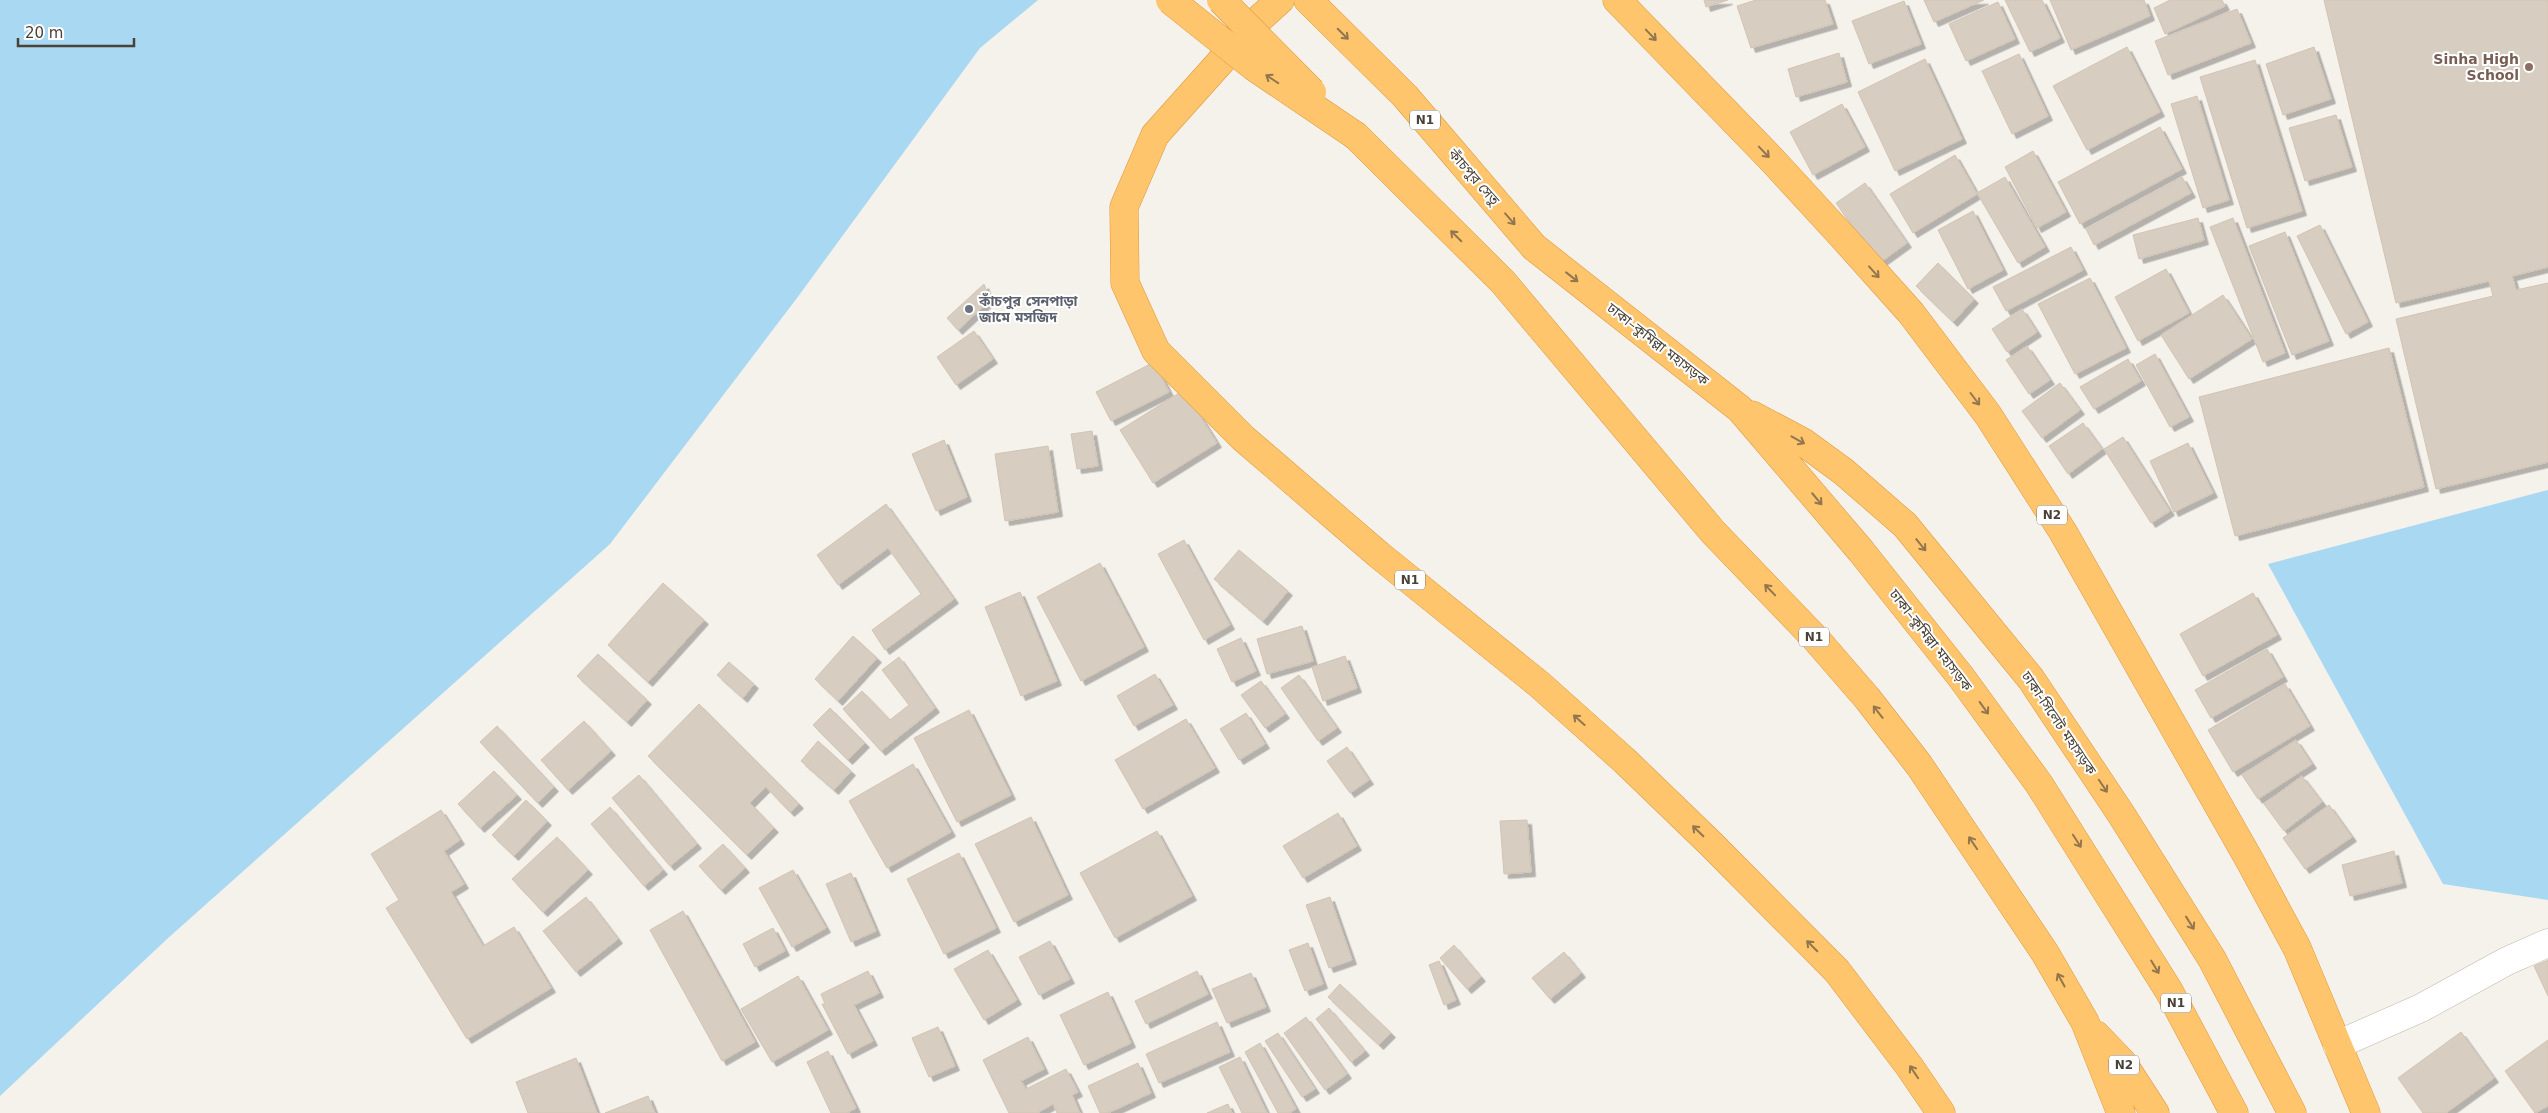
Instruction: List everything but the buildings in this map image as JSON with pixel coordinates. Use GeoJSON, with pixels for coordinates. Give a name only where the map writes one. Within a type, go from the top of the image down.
{"type":"FeatureCollection","features":[{"type":"Feature","properties":{"kind":"highway"},"geometry":{"type":"LineString","coordinates":[[1170,0],[1254,67],[1356,136]]}},
{"type":"Feature","properties":{"kind":"highway","name":"N1"},"geometry":{"type":"LineString","coordinates":[[1221,0],[1503,282],[1713,532],[1815,638],[1867,698],[1919,765],[2008,895],[2045,953],[2085,1022],[2121,1113]]}},
{"type":"Feature","properties":{"kind":"highway","name":"N1"},"geometry":{"type":"LineString","coordinates":[[1280,0],[1258,21],[1155,135],[1124,207],[1126,283],[1156,351],[1243,438],[1379,555],[1540,685],[1625,761],[1711,844],[1837,971],[1909,1066],[1941,1113]]}},
{"type":"Feature","properties":{"kind":"highway","name":"কাঁচপুর সেতু"},"geometry":{"type":"LineString","coordinates":[[1308,0],[1405,96],[1534,247]]}},
{"type":"Feature","properties":{"kind":"highway","name":"N2"},"geometry":{"type":"LineString","coordinates":[[1617,0],[1774,162],[1842,236],[1911,314],[1988,416],[2063,532],[2297,948],[2366,1113]]}},
{"type":"Feature","properties":{"kind":"highway","name":"ঢাকা–কুমিল্লা মহাসড়ক"},"geometry":{"type":"LineString","coordinates":[[1534,247],[1740,409],[1861,552],[1961,677],[2039,784],[2169,991],[2234,1113]]}},
{"type":"Feature","properties":{"kind":"highway","name":"ঢাকা-সিলেট মহাসড়ক"},"geometry":{"type":"LineString","coordinates":[[1740,409],[1803,442],[1844,472],[1905,525],[2031,679],[2121,814],[2212,959],[2292,1113]]}},
{"type":"Feature","properties":{"kind":"highway","name":"N2"},"geometry":{"type":"LineString","coordinates":[[2085,1022],[2122,1062],[2155,1113]]}},
{"type":"Feature","properties":{"kind":"street"},"geometry":{"type":"LineString","coordinates":[[2337,1045],[2421,1008],[2508,961],[2548,943]]}},
{"type":"Feature","properties":{"kind":"water"},"geometry":{"type":"Polygon","coordinates":[[[0,0],[1038,0],[980,48],[797,298],[610,544],[167,939],[0,1096],[0,0]]]}},
{"type":"Feature","properties":{"kind":"water"},"geometry":{"type":"Polygon","coordinates":[[[2548,490],[2548,900],[2443,884],[2268,564],[2548,490]]]}},
{"type":"Feature","properties":{"kind":"place","name":"Sinha High School"},"geometry":{"type":"Point","coordinates":[2529,67]}},
{"type":"Feature","properties":{"kind":"place","name":"কাঁচপুর সেনপাড়া জামে মসজিদ"},"geometry":{"type":"Point","coordinates":[969,309]}}]}
